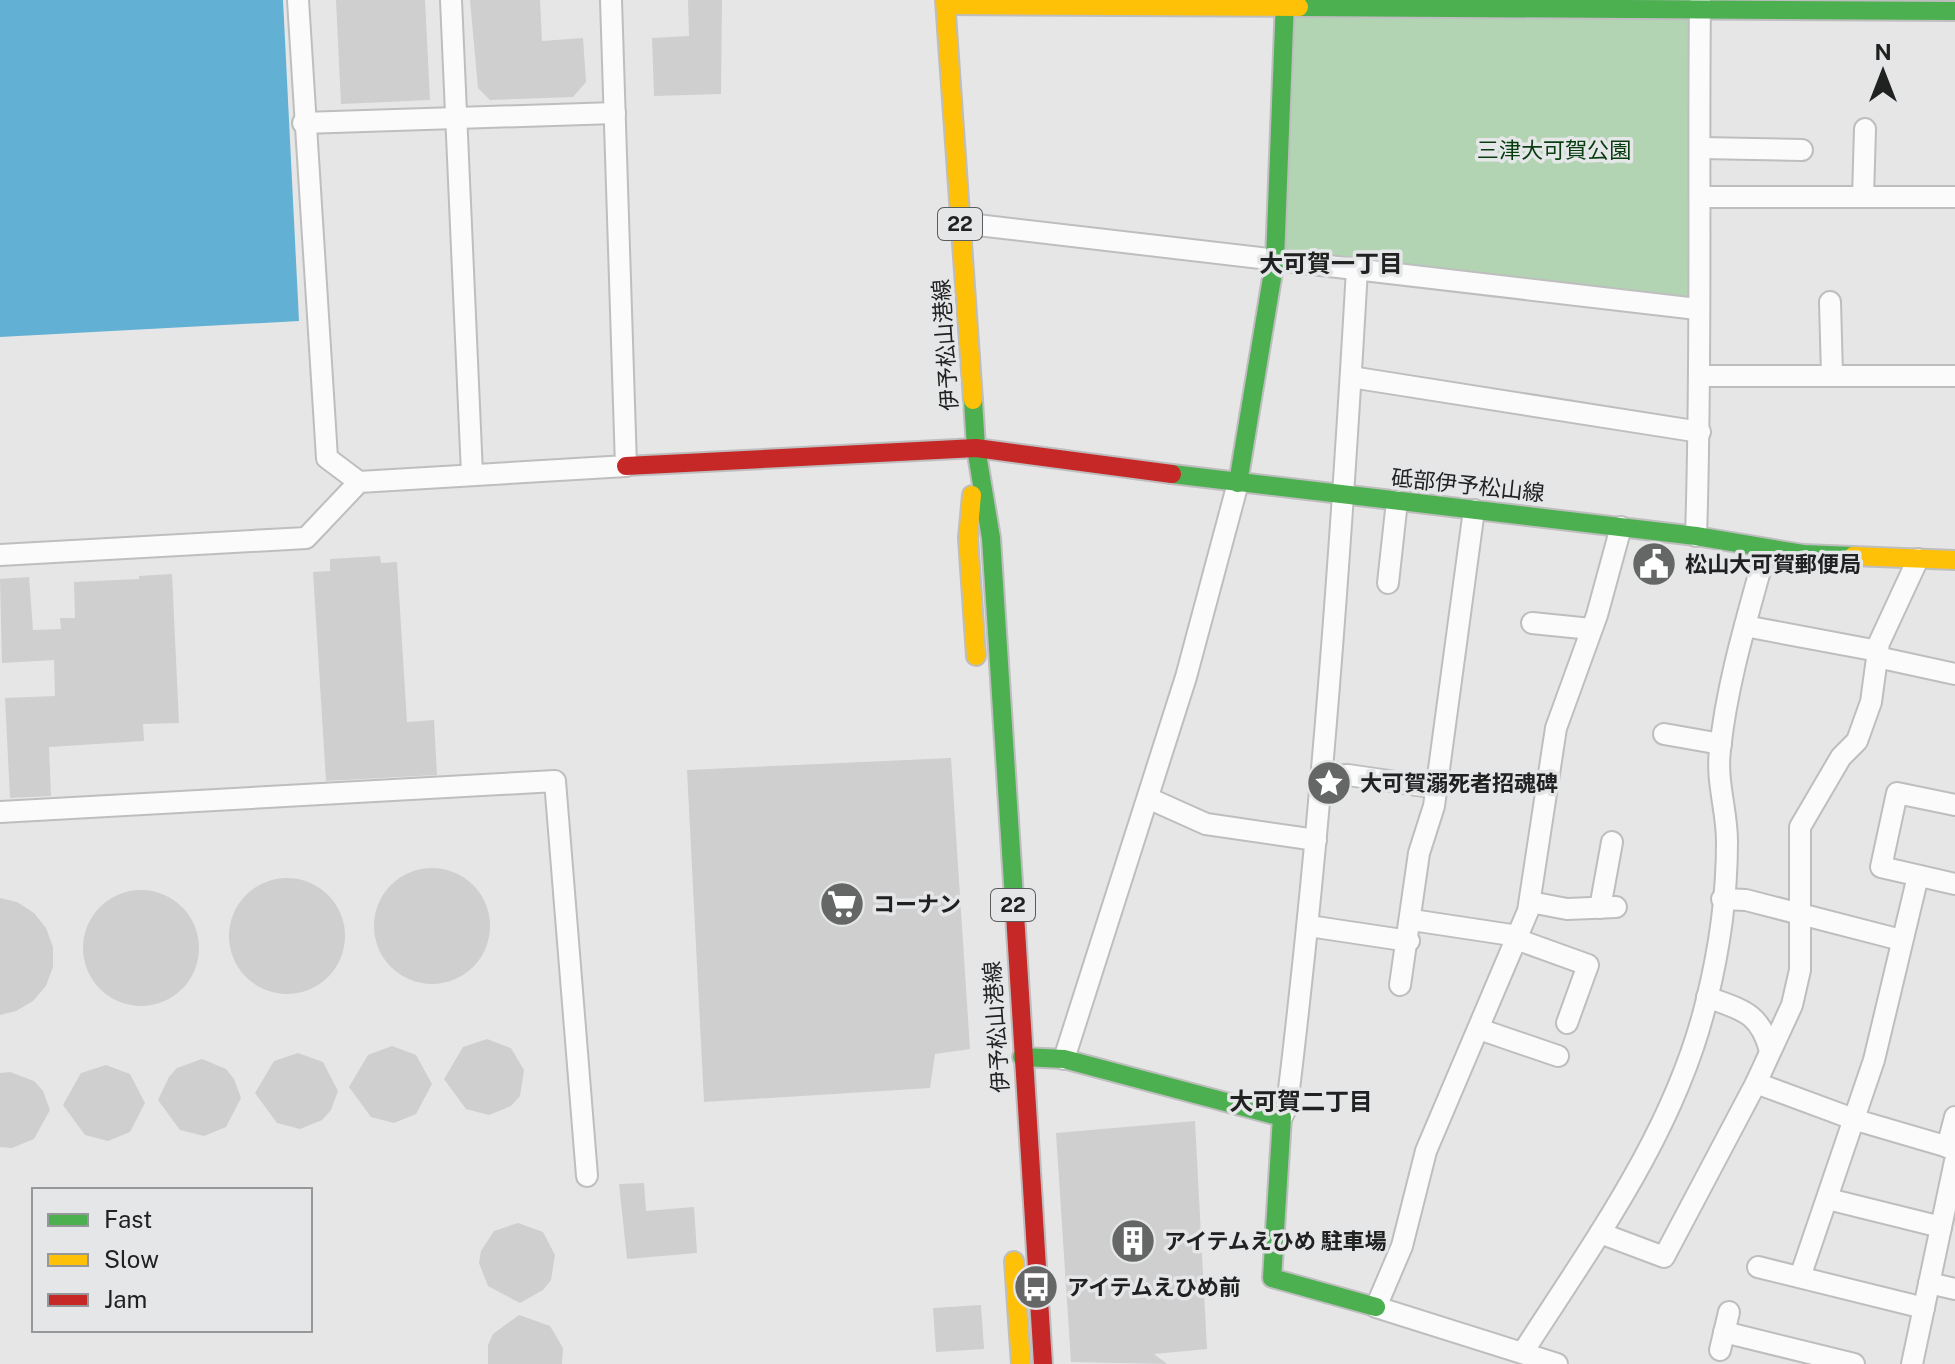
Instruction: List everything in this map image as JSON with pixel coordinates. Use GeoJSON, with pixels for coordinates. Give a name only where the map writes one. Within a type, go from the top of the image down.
{"type":"FeatureCollection","features":[{"type":"Feature","properties":{"kind":"main road"},"geometry":{"type":"LineString","coordinates":[[945,2],[1700,5],[1955,11]]}},
{"type":"Feature","properties":{"kind":"main road","name":"伊予松山港線"},"geometry":{"type":"LineString","coordinates":[[945,2],[976,448],[991,538],[1043,1364]]}},
{"type":"Feature","properties":{"kind":"main road"},"geometry":{"type":"LineString","coordinates":[[1238,483],[1275,260],[1285,2]]}},
{"type":"Feature","properties":{"kind":"main road","name":"伊予松山港線"},"geometry":{"type":"LineString","coordinates":[[976,448],[968,538],[977,681]]}},
{"type":"Feature","properties":{"kind":"main road","name":"砥部伊予松山線"},"geometry":{"type":"LineString","coordinates":[[626,466],[976,448],[1238,483],[1696,536],[1833,558],[1955,560]]}},
{"type":"Feature","properties":{"kind":"main road"},"geometry":{"type":"LineString","coordinates":[[1022,1057],[1064,1059],[1282,1117],[1272,1278],[1376,1307]]}},
{"type":"Feature","properties":{"kind":"main road"},"geometry":{"type":"LineString","coordinates":[[1012,1236],[1021,1364]]}},
{"type":"Feature","properties":{"kind":"street"},"geometry":{"type":"LineString","coordinates":[[298,0],[303,123],[327,458],[359,482],[626,466],[611,0]]}},
{"type":"Feature","properties":{"kind":"street"},"geometry":{"type":"LineString","coordinates":[[451,0],[472,474]]}},
{"type":"Feature","properties":{"kind":"street"},"geometry":{"type":"LineString","coordinates":[[1696,536],[1701,376],[1697,309],[1701,197],[1700,5]]}},
{"type":"Feature","properties":{"kind":"street"},"geometry":{"type":"LineString","coordinates":[[303,123],[615,113]]}},
{"type":"Feature","properties":{"kind":"street"},"geometry":{"type":"LineString","coordinates":[[1863,197],[1865,129]]}},
{"type":"Feature","properties":{"kind":"street"},"geometry":{"type":"LineString","coordinates":[[1701,148],[1802,150]]}},
{"type":"Feature","properties":{"kind":"street"},"geometry":{"type":"LineString","coordinates":[[1701,197],[1955,197]]}},
{"type":"Feature","properties":{"kind":"street"},"geometry":{"type":"LineString","coordinates":[[960,223],[1697,309]]}},
{"type":"Feature","properties":{"kind":"street"},"geometry":{"type":"LineString","coordinates":[[1282,1117],[1287,1106],[1309,926],[1344,495],[1357,269]]}},
{"type":"Feature","properties":{"kind":"street"},"geometry":{"type":"LineString","coordinates":[[1830,302],[1832,375]]}},
{"type":"Feature","properties":{"kind":"street"},"geometry":{"type":"LineString","coordinates":[[1701,376],[1955,376]]}},
{"type":"Feature","properties":{"kind":"street"},"geometry":{"type":"LineString","coordinates":[[1351,377],[1700,432]]}},
{"type":"Feature","properties":{"kind":"street"},"geometry":{"type":"LineString","coordinates":[[0,555],[306,538],[359,482]]}},
{"type":"Feature","properties":{"kind":"street"},"geometry":{"type":"LineString","coordinates":[[1064,1059],[1186,677],[1238,483]]}},
{"type":"Feature","properties":{"kind":"street"},"geometry":{"type":"LineString","coordinates":[[1388,583],[1397,501]]}},
{"type":"Feature","properties":{"kind":"street"},"geometry":{"type":"LineString","coordinates":[[1400,985],[1409,941],[1419,853],[1437,788],[1474,510]]}},
{"type":"Feature","properties":{"kind":"street"},"geometry":{"type":"LineString","coordinates":[[1557,1364],[1376,1307],[1402,1246],[1426,1151],[1530,902],[1556,728],[1591,629],[1621,527]]}},
{"type":"Feature","properties":{"kind":"street"},"geometry":{"type":"LineString","coordinates":[[1523,1352],[1600,1233],[1654,1136],[1684,1072],[1707,997],[1727,844],[1719,769],[1721,744],[1745,626],[1766,549]]}},
{"type":"Feature","properties":{"kind":"street"},"geometry":{"type":"LineString","coordinates":[[1600,1233],[1664,1257],[1756,1083],[1792,1005],[1800,970],[1800,827],[1841,757],[1857,741],[1871,702],[1877,654],[1887,623],[1918,559]]}},
{"type":"Feature","properties":{"kind":"street"},"geometry":{"type":"LineString","coordinates":[[1532,623],[1591,629]]}},
{"type":"Feature","properties":{"kind":"street"},"geometry":{"type":"LineString","coordinates":[[1745,626],[1955,674]]}},
{"type":"Feature","properties":{"kind":"street"},"geometry":{"type":"LineString","coordinates":[[1664,734],[1721,744]]}},
{"type":"Feature","properties":{"kind":"street"},"geometry":{"type":"LineString","coordinates":[[1321,776],[1348,775],[1437,788]]}},
{"type":"Feature","properties":{"kind":"street"},"geometry":{"type":"LineString","coordinates":[[0,812],[555,781],[587,1176]]}},
{"type":"Feature","properties":{"kind":"street"},"geometry":{"type":"LineString","coordinates":[[1955,805],[1897,793],[1881,867],[1955,884]]}},
{"type":"Feature","properties":{"kind":"street"},"geometry":{"type":"LineString","coordinates":[[1148,798],[1206,824],[1316,840]]}},
{"type":"Feature","properties":{"kind":"street"},"geometry":{"type":"LineString","coordinates":[[1530,902],[1567,909],[1608,907],[1612,842]]}},
{"type":"Feature","properties":{"kind":"street"},"geometry":{"type":"LineString","coordinates":[[1800,1277],[1874,1060],[1918,876]]}},
{"type":"Feature","properties":{"kind":"street"},"geometry":{"type":"LineString","coordinates":[[1722,899],[1746,900],[1901,940]]}},
{"type":"Feature","properties":{"kind":"street"},"geometry":{"type":"LineString","coordinates":[[1412,920],[1517,938],[1588,965],[1567,1023]]}},
{"type":"Feature","properties":{"kind":"street"},"geometry":{"type":"LineString","coordinates":[[1309,926],[1409,941]]}},
{"type":"Feature","properties":{"kind":"street"},"geometry":{"type":"LineString","coordinates":[[1707,997],[1749,1013],[1758,1021],[1770,1051]]}},
{"type":"Feature","properties":{"kind":"street"},"geometry":{"type":"LineString","coordinates":[[1479,1029],[1558,1056]]}},
{"type":"Feature","properties":{"kind":"street"},"geometry":{"type":"LineString","coordinates":[[1756,1083],[1952,1153]]}},
{"type":"Feature","properties":{"kind":"street"},"geometry":{"type":"LineString","coordinates":[[1912,1364],[1929,1283],[1944,1242],[1955,1117]]}},
{"type":"Feature","properties":{"kind":"street"},"geometry":{"type":"LineString","coordinates":[[1828,1199],[1944,1242]]}},
{"type":"Feature","properties":{"kind":"street"},"geometry":{"type":"LineString","coordinates":[[1758,1267],[1924,1308]]}},
{"type":"Feature","properties":{"kind":"street"},"geometry":{"type":"LineString","coordinates":[[1929,1283],[1955,1289]]}},
{"type":"Feature","properties":{"kind":"street"},"geometry":{"type":"LineString","coordinates":[[1724,1331],[1854,1364]]}},
{"type":"Feature","properties":{"kind":"green space","name":"三津大可賀公園"},"geometry":{"type":"Polygon","coordinates":[[[1290,12],[1693,16],[1692,304],[1281,255],[1290,12]]]}},
{"type":"Feature","properties":{"kind":"water"},"geometry":{"type":"Polygon","coordinates":[[[0,0],[283,0],[299,321],[0,337],[0,0]]]}},
{"type":"Feature","properties":{"kind":"building"},"geometry":{"type":"Polygon","coordinates":[[[336,0],[425,0],[430,100],[341,104],[336,0]]]}},
{"type":"Feature","properties":{"kind":"building"},"geometry":{"type":"Polygon","coordinates":[[[470,0],[540,0],[542,41],[583,38],[586,82],[573,97],[490,100],[478,88],[470,0]]]}},
{"type":"Feature","properties":{"kind":"building"},"geometry":{"type":"Polygon","coordinates":[[[688,0],[722,0],[721,94],[654,96],[652,38],[689,36],[688,0]]]}},
{"type":"Feature","properties":{"kind":"building"},"geometry":{"type":"Polygon","coordinates":[[[380,556],[381,563],[397,562],[407,722],[434,720],[437,775],[326,781],[313,572],[330,571],[330,559],[380,556]]]}},
{"type":"Feature","properties":{"kind":"building"},"geometry":{"type":"Polygon","coordinates":[[[172,574],[179,723],[143,724],[144,741],[49,747],[51,796],[10,798],[5,698],[55,696],[54,660],[2,663],[0,579],[29,577],[33,630],[61,629],[60,618],[75,618],[74,582],[172,574]]]}},
{"type":"Feature","properties":{"kind":"building","name":"コーナン"},"geometry":{"type":"Polygon","coordinates":[[[951,758],[970,1049],[935,1054],[930,1088],[704,1102],[687,770],[951,758]]]}},
{"type":"Feature","properties":{"kind":"building"},"geometry":{"type":"Polygon","coordinates":[[[432,868],[454,872],[473,885],[486,904],[490,926],[486,948],[473,967],[454,980],[432,984],[410,980],[391,967],[378,948],[374,926],[378,904],[391,885],[410,872],[432,868]]]}},
{"type":"Feature","properties":{"kind":"building"},"geometry":{"type":"Polygon","coordinates":[[[287,878],[309,882],[328,895],[341,914],[345,936],[341,958],[328,977],[309,990],[287,994],[265,990],[246,977],[233,958],[229,936],[233,914],[246,895],[265,882],[287,878]]]}},
{"type":"Feature","properties":{"kind":"building"},"geometry":{"type":"Polygon","coordinates":[[[141,890],[163,894],[182,907],[195,926],[199,948],[195,970],[182,989],[163,1002],[141,1006],[119,1002],[100,989],[87,970],[83,948],[87,926],[100,907],[119,894],[141,890]]]}},
{"type":"Feature","properties":{"kind":"building"},"geometry":{"type":"Polygon","coordinates":[[[0,898],[17,902],[34,913],[46,928],[53,947],[53,967],[46,986],[33,1001],[16,1011],[0,1015],[0,898]]]}},
{"type":"Feature","properties":{"kind":"building"},"geometry":{"type":"Polygon","coordinates":[[[487,1039],[511,1048],[524,1070],[520,1096],[511,1106],[489,1115],[466,1109],[444,1079],[463,1047],[487,1039]]]}},
{"type":"Feature","properties":{"kind":"building"},"geometry":{"type":"Polygon","coordinates":[[[392,1046],[416,1055],[432,1084],[416,1114],[394,1123],[371,1117],[349,1087],[368,1055],[392,1046]]]}},
{"type":"Feature","properties":{"kind":"building"},"geometry":{"type":"Polygon","coordinates":[[[298,1053],[323,1062],[338,1091],[331,1110],[322,1120],[300,1129],[277,1123],[255,1093],[274,1061],[298,1053]]]}},
{"type":"Feature","properties":{"kind":"building"},"geometry":{"type":"Polygon","coordinates":[[[202,1059],[226,1069],[234,1079],[241,1098],[226,1127],[204,1136],[180,1130],[158,1100],[177,1068],[202,1059]]]}},
{"type":"Feature","properties":{"kind":"building"},"geometry":{"type":"Polygon","coordinates":[[[106,1065],[130,1074],[145,1103],[130,1132],[108,1141],[85,1135],[63,1105],[81,1073],[106,1065]]]}},
{"type":"Feature","properties":{"kind":"building"},"geometry":{"type":"Polygon","coordinates":[[[10,1072],[34,1081],[43,1091],[50,1110],[34,1139],[12,1148],[0,1147],[0,1073],[10,1072]]]}},
{"type":"Feature","properties":{"kind":"building","name":"アイテムえひめ 駐車場"},"geometry":{"type":"Polygon","coordinates":[[[1195,1121],[1207,1349],[1154,1354],[1167,1364],[1071,1362],[1056,1133],[1195,1121]]]}},
{"type":"Feature","properties":{"kind":"building"},"geometry":{"type":"Polygon","coordinates":[[[644,1183],[646,1211],[694,1207],[697,1253],[627,1259],[619,1184],[644,1183]]]}},
{"type":"Feature","properties":{"kind":"building"},"geometry":{"type":"Polygon","coordinates":[[[518,1223],[543,1232],[555,1255],[551,1280],[543,1290],[520,1303],[488,1286],[479,1263],[481,1251],[494,1231],[518,1223]]]}},
{"type":"Feature","properties":{"kind":"building"},"geometry":{"type":"Polygon","coordinates":[[[981,1305],[984,1349],[936,1352],[933,1308],[981,1305]]]}},
{"type":"Feature","properties":{"kind":"building"},"geometry":{"type":"Polygon","coordinates":[[[519,1315],[550,1326],[563,1348],[562,1364],[488,1364],[488,1345],[493,1334],[519,1315]]]}},
{"type":"Feature","properties":{"kind":"traffic: fast"},"geometry":{"type":"LineString","coordinates":[[1238,483],[1275,260],[1285,0]]}},
{"type":"Feature","properties":{"kind":"traffic: fast"},"geometry":{"type":"LineString","coordinates":[[1299,7],[1955,11]]}},
{"type":"Feature","properties":{"kind":"traffic: fast"},"geometry":{"type":"LineString","coordinates":[[973,400],[976,448],[991,538],[1015,914]]}},
{"type":"Feature","properties":{"kind":"traffic: fast"},"geometry":{"type":"LineString","coordinates":[[1172,474],[1696,536],[1803,554],[1853,556]]}},
{"type":"Feature","properties":{"kind":"traffic: fast"},"geometry":{"type":"LineString","coordinates":[[1022,1057],[1064,1059],[1282,1117],[1272,1278],[1376,1307]]}},
{"type":"Feature","properties":{"kind":"traffic: slow"},"geometry":{"type":"LineString","coordinates":[[945,0],[973,400]]}},
{"type":"Feature","properties":{"kind":"traffic: slow"},"geometry":{"type":"LineString","coordinates":[[946,5],[1299,7]]}},
{"type":"Feature","properties":{"kind":"traffic: slow"},"geometry":{"type":"LineString","coordinates":[[972,495],[968,538],[976,656]]}},
{"type":"Feature","properties":{"kind":"traffic: slow"},"geometry":{"type":"LineString","coordinates":[[1853,556],[1955,560]]}},
{"type":"Feature","properties":{"kind":"traffic: slow"},"geometry":{"type":"LineString","coordinates":[[1014,1261],[1021,1364]]}},
{"type":"Feature","properties":{"kind":"traffic: jam"},"geometry":{"type":"LineString","coordinates":[[626,466],[976,448],[1172,474]]}},
{"type":"Feature","properties":{"kind":"traffic: jam"},"geometry":{"type":"LineString","coordinates":[[1015,914],[1043,1364]]}},
{"type":"Feature","properties":{"kind":"place","name":"松山大可賀郵便局"},"geometry":{"type":"Point","coordinates":[1654,564]}},
{"type":"Feature","properties":{"kind":"place","name":"大可賀溺死者招魂碑"},"geometry":{"type":"Point","coordinates":[1329,783]}},
{"type":"Feature","properties":{"kind":"place","name":"コーナン"},"geometry":{"type":"Point","coordinates":[842,904]}},
{"type":"Feature","properties":{"kind":"place","name":"アイテムえひめ 駐車場"},"geometry":{"type":"Point","coordinates":[1133,1241]}},
{"type":"Feature","properties":{"kind":"place","name":"アイテムえひめ前"},"geometry":{"type":"Point","coordinates":[1036,1287]}},
{"type":"Feature","properties":{"kind":"district","name":"大可賀一丁目"},"geometry":{"type":"Point","coordinates":[1331,263]}},
{"type":"Feature","properties":{"kind":"district","name":"大可賀二丁目"},"geometry":{"type":"Point","coordinates":[1301,1101]}}]}
